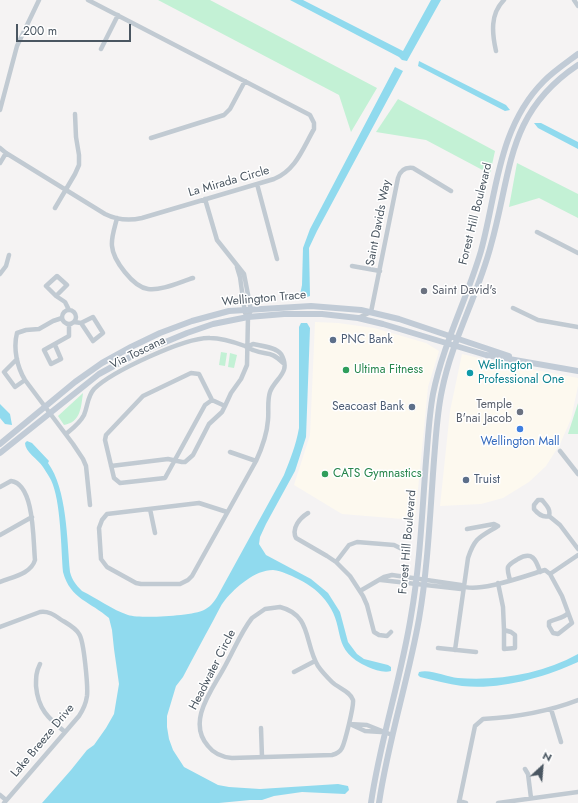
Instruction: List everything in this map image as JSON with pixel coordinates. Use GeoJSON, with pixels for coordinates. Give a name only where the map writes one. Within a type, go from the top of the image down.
{"type":"FeatureCollection","features":[{"type":"Feature","properties":{"kind":"main road","name":"Forest Hill Boulevard"},"geometry":{"type":"LineString","coordinates":[[371,803],[385,733],[406,646],[417,581],[431,406],[439,368],[449,335],[476,266],[485,235],[500,162],[515,124],[529,98],[540,85],[578,54]]}},
{"type":"Feature","properties":{"kind":"main road","name":"Forest Hill Boulevard"},"geometry":{"type":"LineString","coordinates":[[379,803],[392,735],[414,647],[424,582],[439,407],[447,370],[454,346],[489,254],[509,163],[523,125],[545,92],[560,77],[578,65]]}},
{"type":"Feature","properties":{"kind":"main road"},"geometry":{"type":"LineString","coordinates":[[476,266],[489,254]]}},
{"type":"Feature","properties":{"kind":"main road","name":"Wellington Trace"},"geometry":{"type":"LineString","coordinates":[[0,444],[88,372],[131,347],[160,333],[192,321],[229,311],[311,306],[338,307],[372,312],[449,335],[486,349],[535,364]]}},
{"type":"Feature","properties":{"kind":"main road","name":"Wellington Trace"},"geometry":{"type":"LineString","coordinates":[[0,453],[98,374],[132,356],[186,333],[213,324],[248,317],[284,314],[322,314],[358,318],[486,355],[578,371]]}},
{"type":"Feature","properties":{"kind":"street"},"geometry":{"type":"LineString","coordinates":[[0,110],[17,46],[39,0]]}},
{"type":"Feature","properties":{"kind":"street","name":"La Mirada Circle"},"geometry":{"type":"LineString","coordinates":[[0,148],[105,214],[117,218],[136,219],[280,177],[289,170],[297,160],[314,128],[312,118],[308,114],[88,0]]}},
{"type":"Feature","properties":{"kind":"street"},"geometry":{"type":"LineString","coordinates":[[496,50],[493,33],[494,20],[499,6],[504,0]]}},
{"type":"Feature","properties":{"kind":"street"},"geometry":{"type":"LineString","coordinates":[[574,0],[578,6]]}},
{"type":"Feature","properties":{"kind":"street"},"geometry":{"type":"LineString","coordinates":[[101,49],[118,15]]}},
{"type":"Feature","properties":{"kind":"street"},"geometry":{"type":"LineString","coordinates":[[152,138],[222,117],[230,109],[245,81]]}},
{"type":"Feature","properties":{"kind":"street"},"geometry":{"type":"LineString","coordinates":[[55,208],[77,171],[79,162],[75,132],[75,114]]}},
{"type":"Feature","properties":{"kind":"street"},"geometry":{"type":"LineString","coordinates":[[0,163],[6,153]]}},
{"type":"Feature","properties":{"kind":"street","name":"Saint Davids Way"},"geometry":{"type":"LineString","coordinates":[[372,312],[400,173],[407,168],[416,169],[452,191]]}},
{"type":"Feature","properties":{"kind":"street"},"geometry":{"type":"LineString","coordinates":[[257,184],[277,259]]}},
{"type":"Feature","properties":{"kind":"street"},"geometry":{"type":"LineString","coordinates":[[111,466],[162,459],[185,462],[190,458],[209,424],[222,412],[231,393],[242,379],[246,370],[248,361],[248,317],[244,274],[217,240],[204,199]]}},
{"type":"Feature","properties":{"kind":"street"},"geometry":{"type":"LineString","coordinates":[[117,218],[112,241],[113,253],[130,278],[137,285],[154,289],[193,278]]}},
{"type":"Feature","properties":{"kind":"street"},"geometry":{"type":"LineString","coordinates":[[537,232],[578,253]]}},
{"type":"Feature","properties":{"kind":"street"},"geometry":{"type":"LineString","coordinates":[[0,274],[6,266],[9,255]]}},
{"type":"Feature","properties":{"kind":"street"},"geometry":{"type":"LineString","coordinates":[[352,266],[380,271]]}},
{"type":"Feature","properties":{"kind":"street"},"geometry":{"type":"LineString","coordinates":[[55,345],[69,336],[72,323],[76,318],[75,314],[70,310],[65,302],[56,296],[46,286],[57,276],[67,285],[56,296]]}},
{"type":"Feature","properties":{"kind":"street"},"geometry":{"type":"LineString","coordinates":[[513,308],[538,320],[578,327]]}},
{"type":"Feature","properties":{"kind":"street"},"geometry":{"type":"LineString","coordinates":[[62,318],[64,312],[70,310]]}},
{"type":"Feature","properties":{"kind":"street"},"geometry":{"type":"LineString","coordinates":[[358,318],[372,312]]}},
{"type":"Feature","properties":{"kind":"street"},"geometry":{"type":"LineString","coordinates":[[62,318],[66,323],[80,323],[93,317],[103,334],[93,341],[80,323]]}},
{"type":"Feature","properties":{"kind":"street"},"geometry":{"type":"LineString","coordinates":[[62,318],[39,329],[26,330],[17,334],[17,359],[20,371],[25,380],[66,434],[86,466],[90,506]]}},
{"type":"Feature","properties":{"kind":"street","name":"Via Toscana"},"geometry":{"type":"LineString","coordinates":[[66,434],[81,420],[94,389],[144,359],[181,344],[204,338],[223,340],[247,346],[253,344],[278,351],[282,355],[284,364],[282,375],[272,387],[269,394],[267,430],[256,461]]}},
{"type":"Feature","properties":{"kind":"street"},"geometry":{"type":"LineString","coordinates":[[17,359],[4,372],[15,387],[25,380]]}},
{"type":"Feature","properties":{"kind":"street"},"geometry":{"type":"LineString","coordinates":[[212,400],[205,405],[165,478],[120,483],[114,478],[105,440],[106,434],[143,396],[191,373],[199,374],[212,400],[225,406]]}},
{"type":"Feature","properties":{"kind":"street"},"geometry":{"type":"LineString","coordinates":[[560,451],[578,474]]}},
{"type":"Feature","properties":{"kind":"street"},"geometry":{"type":"LineString","coordinates":[[227,512],[199,503],[107,514],[102,520],[99,528],[102,559],[107,567],[139,584],[177,584],[188,580],[227,512],[256,461],[230,452]]}},
{"type":"Feature","properties":{"kind":"street"},"geometry":{"type":"LineString","coordinates":[[0,487],[9,482],[14,482],[20,484],[23,489],[31,508],[34,560],[33,565],[27,571],[0,582]]}},
{"type":"Feature","properties":{"kind":"street"},"geometry":{"type":"LineString","coordinates":[[150,509],[155,533]]}},
{"type":"Feature","properties":{"kind":"street"},"geometry":{"type":"LineString","coordinates":[[308,513],[300,518],[294,531],[294,536],[298,540],[336,562],[350,576],[360,591],[367,606],[374,632],[379,635],[388,636],[391,632]]}},
{"type":"Feature","properties":{"kind":"street"},"geometry":{"type":"LineString","coordinates":[[0,536],[32,517]]}},
{"type":"Feature","properties":{"kind":"street"},"geometry":{"type":"LineString","coordinates":[[550,517],[564,530],[578,549]]}},
{"type":"Feature","properties":{"kind":"street"},"geometry":{"type":"LineString","coordinates":[[456,650],[468,558],[475,541],[498,526],[494,524],[467,529]]}},
{"type":"Feature","properties":{"kind":"street"},"geometry":{"type":"LineString","coordinates":[[336,562],[349,546],[357,542],[394,545],[402,549]]}},
{"type":"Feature","properties":{"kind":"street"},"geometry":{"type":"LineString","coordinates":[[510,580],[508,570],[510,564],[526,555],[535,559],[540,572]]}},
{"type":"Feature","properties":{"kind":"street"},"geometry":{"type":"LineString","coordinates":[[550,574],[578,555]]}},
{"type":"Feature","properties":{"kind":"street"},"geometry":{"type":"LineString","coordinates":[[360,591],[384,577],[392,575],[417,581],[461,585],[464,588],[478,588],[498,584],[545,570],[550,574],[562,596],[572,623],[558,634],[553,633],[549,626],[550,622],[554,619],[564,618],[568,614]]}},
{"type":"Feature","properties":{"kind":"street"},"geometry":{"type":"LineString","coordinates":[[498,584],[502,600],[504,630]]}},
{"type":"Feature","properties":{"kind":"street","name":"Headwater Circle"},"geometry":{"type":"LineString","coordinates":[[280,607],[292,612],[300,619],[305,626],[315,661],[326,677],[352,697],[353,705],[349,724],[343,747],[335,754],[232,758],[221,756],[206,744],[200,729],[200,718],[206,702],[249,622],[256,614],[270,608],[280,607]]}},
{"type":"Feature","properties":{"kind":"street","name":"Lake Breeze Drive"},"geometry":{"type":"LineString","coordinates":[[0,627],[46,611],[54,614],[76,630],[80,635],[83,651],[87,697],[81,713],[5,802]]}},
{"type":"Feature","properties":{"kind":"street"},"geometry":{"type":"LineString","coordinates":[[438,648],[476,652]]}},
{"type":"Feature","properties":{"kind":"street"},"geometry":{"type":"LineString","coordinates":[[294,672],[315,661]]}},
{"type":"Feature","properties":{"kind":"street"},"geometry":{"type":"LineString","coordinates":[[40,664],[36,677],[37,692],[40,704],[49,719],[65,732]]}},
{"type":"Feature","properties":{"kind":"street"},"geometry":{"type":"LineString","coordinates":[[466,803],[459,802],[475,726],[478,722],[482,719],[525,715],[551,709],[578,700]]}},
{"type":"Feature","properties":{"kind":"street"},"geometry":{"type":"LineString","coordinates":[[551,709],[561,742]]}},
{"type":"Feature","properties":{"kind":"street"},"geometry":{"type":"LineString","coordinates":[[349,724],[365,731],[392,735]]}},
{"type":"Feature","properties":{"kind":"street"},"geometry":{"type":"LineString","coordinates":[[261,728],[262,757]]}},
{"type":"Feature","properties":{"kind":"street"},"geometry":{"type":"LineString","coordinates":[[525,769],[528,774],[531,798]]}},
{"type":"Feature","properties":{"kind":"street"},"geometry":{"type":"LineString","coordinates":[[498,803],[578,792]]}},
{"type":"Feature","properties":{"kind":"street"},"geometry":{"type":"LineString","coordinates":[[0,795],[5,802]]}},
{"type":"Feature","properties":{"kind":"shaded area"},"geometry":{"type":"Polygon","coordinates":[[[315,322],[338,323],[374,328],[426,343],[439,351],[428,387],[415,520],[342,514],[294,485],[310,435],[315,322]]]}},
{"type":"Feature","properties":{"kind":"shaded area"},"geometry":{"type":"Polygon","coordinates":[[[462,354],[578,378],[578,386],[571,419],[560,444],[546,466],[529,482],[503,498],[481,504],[440,506],[450,411],[462,354]]]}},
{"type":"Feature","properties":{"kind":"green space"},"geometry":{"type":"Polygon","coordinates":[[[158,0],[210,0],[377,88],[351,132],[339,95],[158,0]]]}},
{"type":"Feature","properties":{"kind":"green space"},"geometry":{"type":"Polygon","coordinates":[[[398,99],[495,151],[490,174],[426,140],[376,132],[398,99]]]}},
{"type":"Feature","properties":{"kind":"green space"},"geometry":{"type":"Polygon","coordinates":[[[517,163],[578,194],[578,218],[539,198],[509,207],[517,163]]]}},
{"type":"Feature","properties":{"kind":"green space"},"geometry":{"type":"Polygon","coordinates":[[[221,352],[227,353],[225,366],[219,365],[221,352]]]}},
{"type":"Feature","properties":{"kind":"green space"},"geometry":{"type":"Polygon","coordinates":[[[230,353],[237,355],[234,368],[228,367],[230,353]]]}},
{"type":"Feature","properties":{"kind":"green space"},"geometry":{"type":"Polygon","coordinates":[[[83,393],[81,408],[77,417],[74,421],[64,425],[58,416],[83,393]]]}},
{"type":"Feature","properties":{"kind":"green space"},"geometry":{"type":"Polygon","coordinates":[[[578,403],[578,434],[568,434],[578,403]]]}},
{"type":"Feature","properties":{"kind":"water"},"geometry":{"type":"Polygon","coordinates":[[[290,0],[303,0],[403,51],[431,0],[441,0],[407,61],[402,60],[399,57],[290,0]]]}},
{"type":"Feature","properties":{"kind":"water"},"geometry":{"type":"Polygon","coordinates":[[[419,61],[506,105],[510,110],[505,111],[418,66],[419,61]]]}},
{"type":"Feature","properties":{"kind":"water"},"geometry":{"type":"Polygon","coordinates":[[[395,67],[403,71],[309,248],[310,296],[302,297],[300,295],[302,285],[303,248],[310,229],[395,67]]]}},
{"type":"Feature","properties":{"kind":"water"},"geometry":{"type":"Polygon","coordinates":[[[534,123],[541,123],[578,142],[578,149],[538,128],[534,123]]]}},
{"type":"Feature","properties":{"kind":"water"},"geometry":{"type":"Polygon","coordinates":[[[301,323],[307,323],[310,328],[306,437],[295,471],[266,524],[260,537],[259,544],[266,555],[311,579],[328,593],[340,612],[348,642],[357,654],[364,659],[388,665],[391,667],[391,671],[388,672],[371,668],[348,654],[340,638],[333,613],[322,596],[314,589],[286,573],[273,570],[266,571],[246,580],[225,600],[183,677],[176,686],[167,716],[167,727],[173,750],[184,767],[218,785],[260,789],[338,784],[348,786],[349,790],[345,794],[302,792],[274,796],[262,800],[219,803],[42,803],[87,750],[94,745],[106,728],[114,714],[119,684],[109,618],[76,594],[66,581],[63,572],[59,512],[54,489],[47,473],[41,464],[29,452],[25,443],[27,441],[32,443],[49,461],[48,463],[59,486],[63,500],[67,530],[70,572],[74,582],[82,591],[128,615],[155,617],[189,614],[204,610],[211,605],[217,597],[284,475],[293,452],[299,428],[299,327],[301,323]]]}},
{"type":"Feature","properties":{"kind":"water"},"geometry":{"type":"Polygon","coordinates":[[[0,404],[10,414],[12,425],[5,424],[0,418],[0,404]]]}},
{"type":"Feature","properties":{"kind":"water"},"geometry":{"type":"Polygon","coordinates":[[[578,654],[578,662],[565,668],[521,682],[491,686],[462,686],[420,677],[418,675],[419,672],[424,671],[458,678],[473,679],[520,675],[550,667],[578,654]]]}},
{"type":"Feature","properties":{"kind":"place","name":"Saint David's"},"geometry":{"type":"Point","coordinates":[424,291]}},
{"type":"Feature","properties":{"kind":"place","name":"PNC Bank"},"geometry":{"type":"Point","coordinates":[333,340]}},
{"type":"Feature","properties":{"kind":"place","name":"Ultima Fitness"},"geometry":{"type":"Point","coordinates":[346,370]}},
{"type":"Feature","properties":{"kind":"place","name":"Wellington Professional One"},"geometry":{"type":"Point","coordinates":[470,373]}},
{"type":"Feature","properties":{"kind":"place","name":"Seacoast Bank"},"geometry":{"type":"Point","coordinates":[412,407]}},
{"type":"Feature","properties":{"kind":"place","name":"Temple B'nai Jacob"},"geometry":{"type":"Point","coordinates":[520,412]}},
{"type":"Feature","properties":{"kind":"place","name":"Wellington Mall"},"geometry":{"type":"Point","coordinates":[520,429]}},
{"type":"Feature","properties":{"kind":"place","name":"CATS Gymnastics"},"geometry":{"type":"Point","coordinates":[325,474]}},
{"type":"Feature","properties":{"kind":"place","name":"Truist"},"geometry":{"type":"Point","coordinates":[466,480]}}]}
